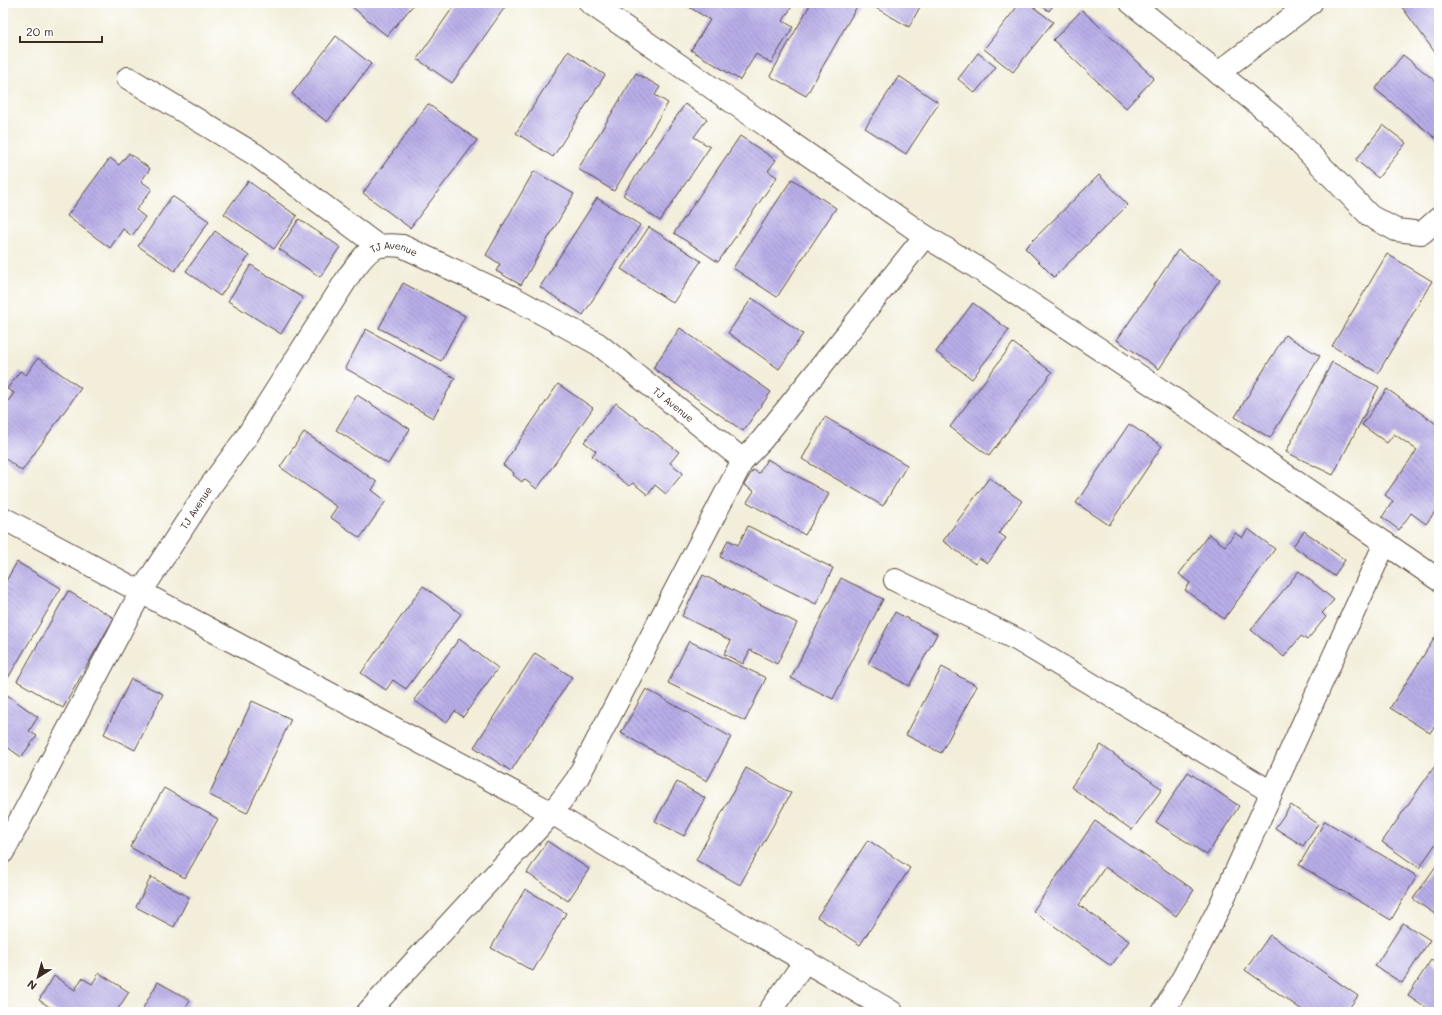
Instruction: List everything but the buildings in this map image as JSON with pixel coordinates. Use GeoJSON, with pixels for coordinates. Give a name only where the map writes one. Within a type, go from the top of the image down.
{"type":"FeatureCollection","features":[{"type":"Feature","properties":{"kind":"street"},"geometry":{"type":"LineString","coordinates":[[590,3],[925,236],[983,271],[1439,580]]}},
{"type":"Feature","properties":{"kind":"street"},"geometry":{"type":"LineString","coordinates":[[1131,3],[1276,119],[1370,216],[1396,230],[1422,233],[1439,218]]}},
{"type":"Feature","properties":{"kind":"street"},"geometry":{"type":"LineString","coordinates":[[1218,73],[1311,3]]}},
{"type":"Feature","properties":{"kind":"street"},"geometry":{"type":"LineString","coordinates":[[128,78],[256,154],[378,246]]}},
{"type":"Feature","properties":{"kind":"street"},"geometry":{"type":"LineString","coordinates":[[368,1012],[552,813],[577,779],[743,460],[762,440],[925,236]]}},
{"type":"Feature","properties":{"kind":"street","name":"TJ Avenue"},"geometry":{"type":"LineString","coordinates":[[3,852],[141,592],[206,492],[247,436],[350,274],[367,253],[378,246],[390,244],[402,246],[512,297],[598,344],[743,460]]}},
{"type":"Feature","properties":{"kind":"street"},"geometry":{"type":"LineString","coordinates":[[3,518],[552,813],[639,866],[806,960],[892,1012]]}},
{"type":"Feature","properties":{"kind":"street"},"geometry":{"type":"LineString","coordinates":[[1163,1012],[1184,976],[1220,906],[1385,543]]}},
{"type":"Feature","properties":{"kind":"street"},"geometry":{"type":"LineString","coordinates":[[895,580],[1018,640],[1271,792]]}},
{"type":"Feature","properties":{"kind":"street"},"geometry":{"type":"LineString","coordinates":[[769,1012],[806,960]]}}]}
